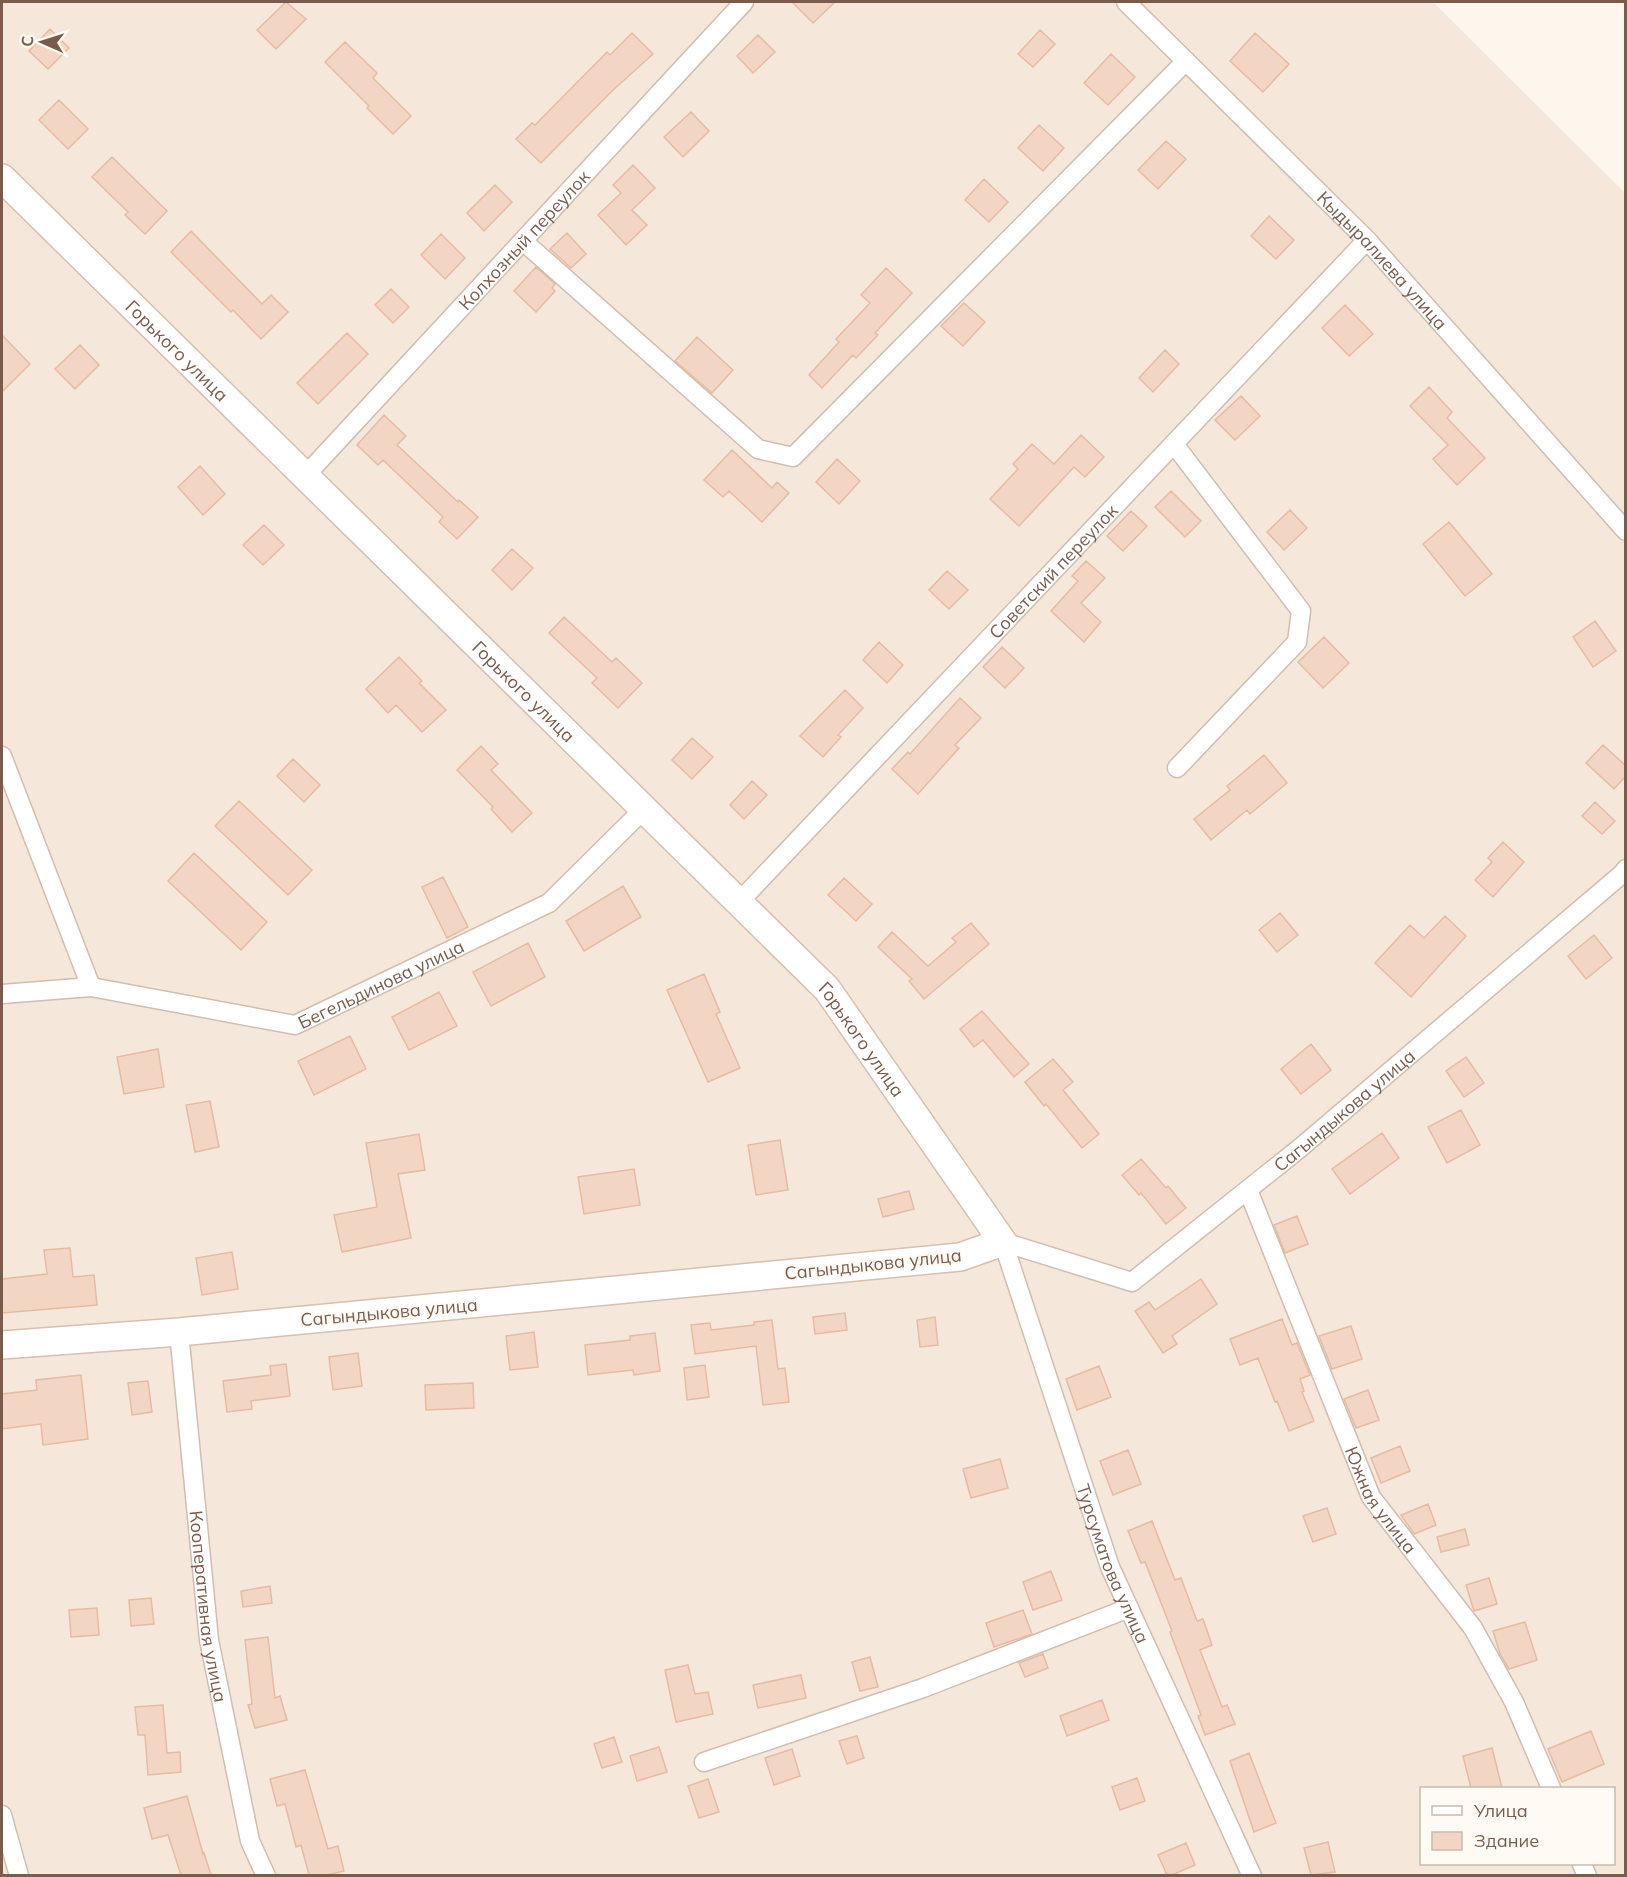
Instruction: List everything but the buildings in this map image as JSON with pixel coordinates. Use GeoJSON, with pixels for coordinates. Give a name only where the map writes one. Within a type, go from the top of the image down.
{"type":"FeatureCollection","features":[{"type":"Feature","properties":{"kind":"street","name":"Колхозный переулок"},"geometry":{"type":"LineString","coordinates":[[305,477],[744,2]]}},
{"type":"Feature","properties":{"kind":"street","name":"Кыдыралиева улица"},"geometry":{"type":"LineString","coordinates":[[1126,2],[1367,240],[1626,531]]}},
{"type":"Feature","properties":{"kind":"street"},"geometry":{"type":"LineString","coordinates":[[523,241],[758,449],[793,457],[1186,61]]}},
{"type":"Feature","properties":{"kind":"street","name":"Горького улица"},"geometry":{"type":"LineString","coordinates":[[2,178],[827,989],[1003,1242]]}},
{"type":"Feature","properties":{"kind":"street","name":"Советский переулок"},"geometry":{"type":"LineString","coordinates":[[739,902],[1367,240]]}},
{"type":"Feature","properties":{"kind":"street"},"geometry":{"type":"LineString","coordinates":[[1174,444],[1301,611],[1297,642],[1177,768]]}},
{"type":"Feature","properties":{"kind":"street"},"geometry":{"type":"LineString","coordinates":[[2,756],[91,987]]}},
{"type":"Feature","properties":{"kind":"street","name":"Бегельдинова улица"},"geometry":{"type":"LineString","coordinates":[[2,994],[91,987],[295,1025],[549,903],[644,809]]}},
{"type":"Feature","properties":{"kind":"street","name":"Сагындыкова улица"},"geometry":{"type":"LineString","coordinates":[[2,1345],[179,1332],[960,1257],[1003,1242],[1132,1282],[1300,1148],[1624,873]]}},
{"type":"Feature","properties":{"kind":"street","name":"Южная улица"},"geometry":{"type":"LineString","coordinates":[[1248,1190],[1371,1497],[1473,1628],[1514,1702],[1551,1787]]}},
{"type":"Feature","properties":{"kind":"street","name":"Турсуматова улица"},"geometry":{"type":"LineString","coordinates":[[1003,1242],[1110,1567],[1252,1875]]}},
{"type":"Feature","properties":{"kind":"street","name":"Кооперативная улица"},"geometry":{"type":"LineString","coordinates":[[179,1332],[209,1640],[250,1841],[266,1875]]}},
{"type":"Feature","properties":{"kind":"street"},"geometry":{"type":"LineString","coordinates":[[704,1762],[923,1688],[1129,1608]]}},
{"type":"Feature","properties":{"kind":"street"},"geometry":{"type":"LineString","coordinates":[[2,1815],[19,1875]]}},
{"type":"Feature","properties":{"kind":"shaded area"},"geometry":{"type":"Polygon","coordinates":[[[2,2],[1433,2],[1625,193],[1625,1875],[2,1876],[2,2]]]}}]}
